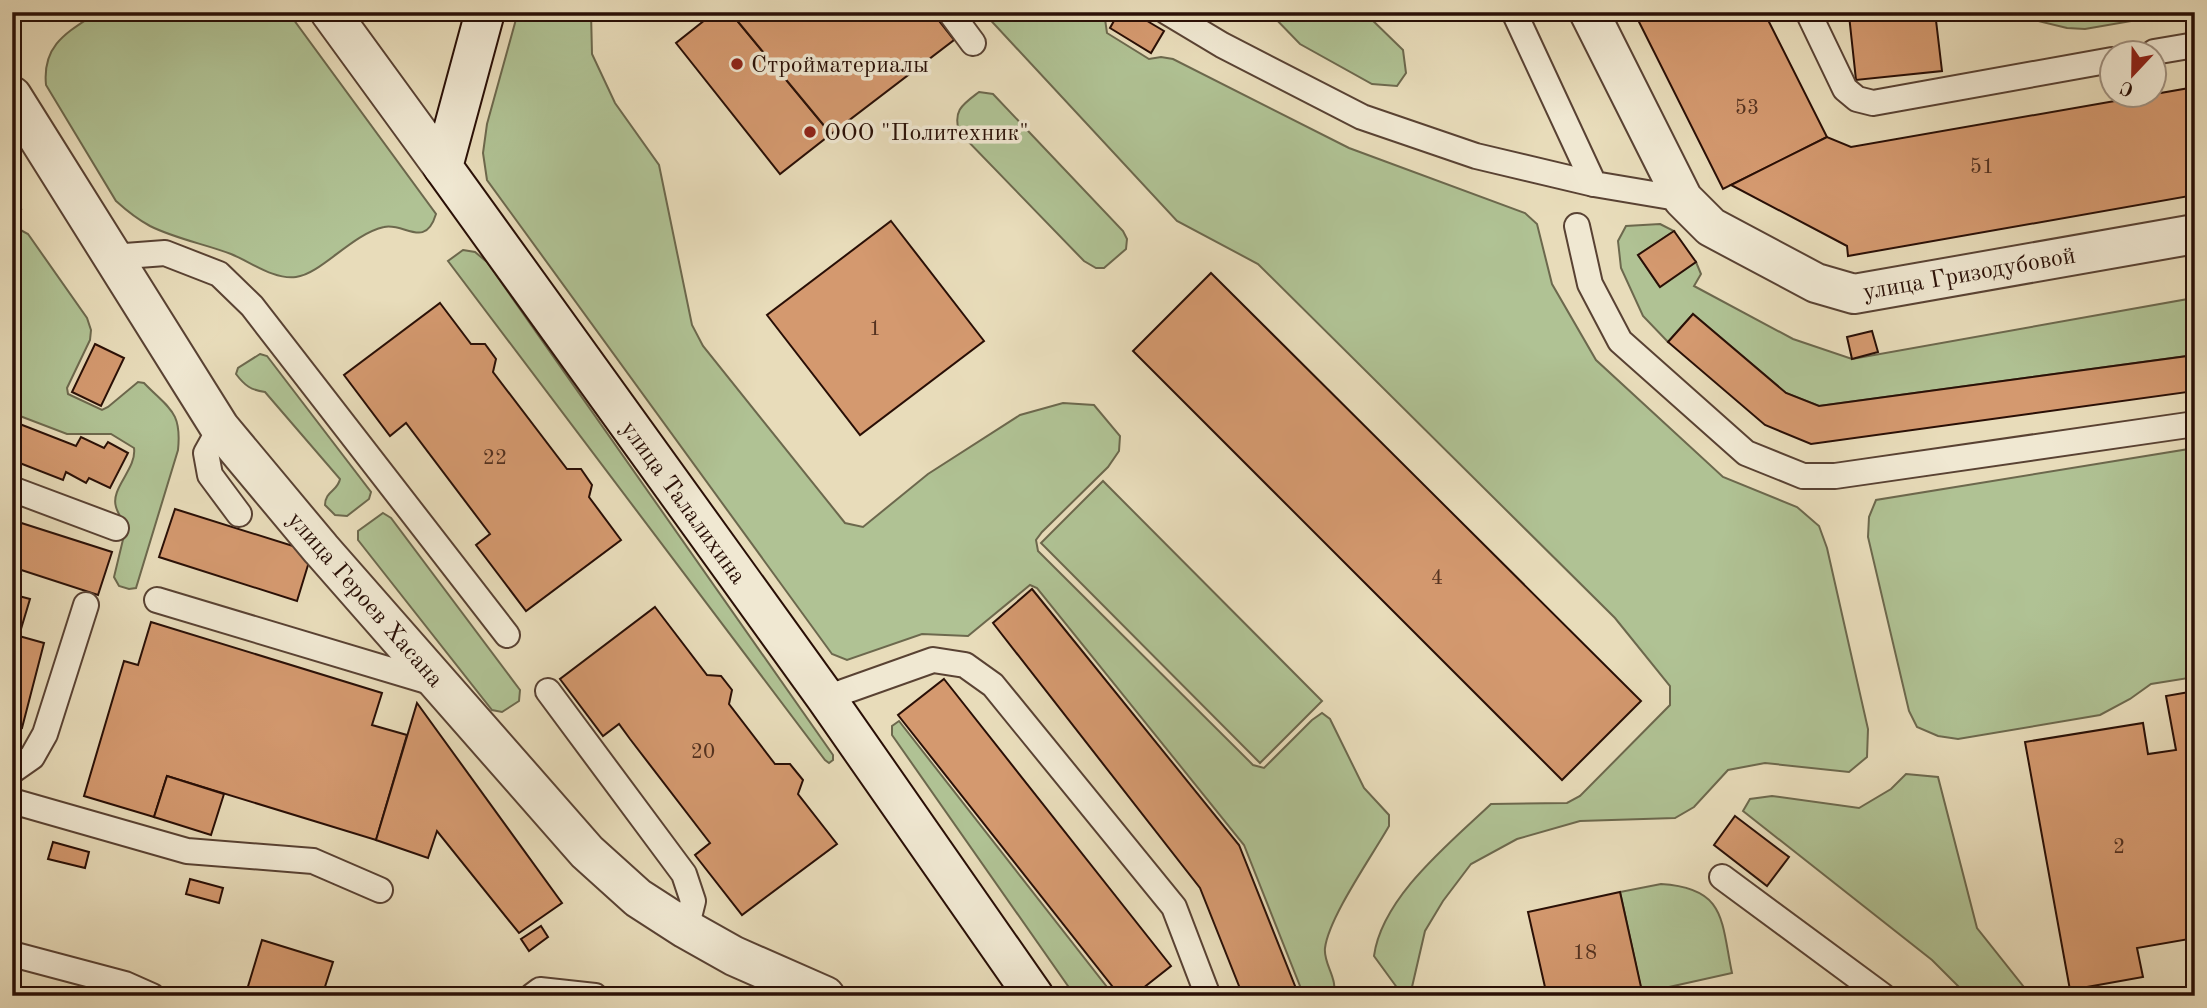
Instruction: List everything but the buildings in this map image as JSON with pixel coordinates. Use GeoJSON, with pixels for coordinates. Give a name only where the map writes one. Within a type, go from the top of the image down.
{"type":"FeatureCollection","features":[{"type":"Feature","properties":{"kind":"street","name":"улица Талалихина"},"geometry":{"type":"LineString","coordinates":[[330,12],[826,698],[1034,996]]}},
{"type":"Feature","properties":{"kind":"street"},"geometry":{"type":"LineString","coordinates":[[443,167],[485,12]]}},
{"type":"Feature","properties":{"kind":"street","name":"улица Гризодубовой"},"geometry":{"type":"LineString","coordinates":[[1589,12],[1683,199],[1711,227],[1816,283],[1854,294],[2195,234]]}},
{"type":"Feature","properties":{"kind":"street","name":"улица Героев Хасана"},"geometry":{"type":"LineString","coordinates":[[12,96],[220,428],[321,550],[587,852],[638,898],[685,929],[734,956],[825,996]]}},
{"type":"Feature","properties":{"kind":"lane"},"geometry":{"type":"LineString","coordinates":[[950,12],[973,43]]}},
{"type":"Feature","properties":{"kind":"lane"},"geometry":{"type":"LineString","coordinates":[[1167,12],[1222,45],[1362,117],[1476,156],[1594,184],[1683,199]]}},
{"type":"Feature","properties":{"kind":"lane"},"geometry":{"type":"LineString","coordinates":[[1514,12],[1594,184]]}},
{"type":"Feature","properties":{"kind":"lane"},"geometry":{"type":"LineString","coordinates":[[1808,12],[1845,89],[1857,99],[1873,103],[2098,63]]}},
{"type":"Feature","properties":{"kind":"lane"},"geometry":{"type":"LineString","coordinates":[[2168,50],[2195,45]]}},
{"type":"Feature","properties":{"kind":"lane"},"geometry":{"type":"LineString","coordinates":[[1577,226],[1590,284],[1620,341],[1746,453],[1803,476],[1835,476],[2195,424]]}},
{"type":"Feature","properties":{"kind":"lane"},"geometry":{"type":"LineString","coordinates":[[112,257],[165,253],[219,274],[252,306],[507,635]]}},
{"type":"Feature","properties":{"kind":"lane"},"geometry":{"type":"LineString","coordinates":[[220,428],[206,453],[210,475],[239,514]]}},
{"type":"Feature","properties":{"kind":"lane"},"geometry":{"type":"LineString","coordinates":[[12,489],[116,528]]}},
{"type":"Feature","properties":{"kind":"lane"},"geometry":{"type":"LineString","coordinates":[[157,600],[441,685]]}},
{"type":"Feature","properties":{"kind":"lane"},"geometry":{"type":"LineString","coordinates":[[12,771],[32,757],[45,734],[86,605]]}},
{"type":"Feature","properties":{"kind":"lane"},"geometry":{"type":"LineString","coordinates":[[826,698],[933,660],[965,665],[993,685],[1174,907],[1208,996]]}},
{"type":"Feature","properties":{"kind":"lane"},"geometry":{"type":"LineString","coordinates":[[548,691],[684,874],[693,901],[685,929]]}},
{"type":"Feature","properties":{"kind":"lane"},"geometry":{"type":"LineString","coordinates":[[12,801],[187,851],[313,861],[380,890]]}},
{"type":"Feature","properties":{"kind":"lane"},"geometry":{"type":"LineString","coordinates":[[1722,877],[1883,996]]}},
{"type":"Feature","properties":{"kind":"lane"},"geometry":{"type":"LineString","coordinates":[[12,954],[125,984],[152,996]]}},
{"type":"Feature","properties":{"kind":"lane"},"geometry":{"type":"LineString","coordinates":[[532,996],[540,990],[595,996]]}},
{"type":"Feature","properties":{"kind":"green space"},"geometry":{"type":"Polygon","coordinates":[[[98,12],[288,12],[436,214],[431,225],[420,233],[392,226],[372,231],[316,269],[296,277],[288,277],[271,273],[231,254],[170,234],[141,221],[116,201],[46,85],[48,59],[53,49],[67,33],[98,12]]]}},
{"type":"Feature","properties":{"kind":"green space"},"geometry":{"type":"Polygon","coordinates":[[[518,12],[591,12],[592,54],[615,103],[659,165],[692,325],[703,346],[845,523],[863,527],[928,474],[1020,415],[1063,403],[1094,405],[1120,436],[1119,451],[1108,467],[1042,532],[1036,540],[1038,551],[1253,765],[1264,768],[1322,713],[1330,719],[1364,788],[1389,815],[1389,826],[1328,935],[1325,954],[1334,984],[1333,996],[1304,996],[1244,845],[1037,588],[1030,585],[968,636],[922,634],[847,660],[832,654],[487,180],[483,153],[487,124],[518,12]]]}},
{"type":"Feature","properties":{"kind":"green space"},"geometry":{"type":"Polygon","coordinates":[[[983,12],[1104,12],[1107,33],[1149,59],[1173,59],[1349,148],[1525,213],[1537,224],[1552,284],[1596,360],[1723,477],[1797,507],[1819,526],[1827,548],[1868,729],[1867,757],[1849,772],[1765,763],[1728,770],[1694,807],[1675,818],[1580,821],[1517,839],[1471,864],[1443,901],[1425,931],[1412,987],[1405,991],[1398,989],[1374,956],[1390,913],[1420,872],[1491,804],[1567,803],[1580,796],[1670,705],[1670,686],[1615,618],[1258,264],[1177,221],[983,12]]]}},
{"type":"Feature","properties":{"kind":"green space"},"geometry":{"type":"Polygon","coordinates":[[[1269,12],[1364,12],[1403,50],[1406,73],[1397,86],[1372,84],[1300,44],[1269,12]]]}},
{"type":"Feature","properties":{"kind":"green space"},"geometry":{"type":"Polygon","coordinates":[[[2001,12],[2183,12],[2085,29],[2067,28],[2001,12]]]}},
{"type":"Feature","properties":{"kind":"green space"},"geometry":{"type":"Polygon","coordinates":[[[979,92],[993,94],[1123,231],[1127,239],[1126,249],[1104,268],[1096,268],[1084,261],[959,132],[957,118],[960,109],[979,92]]]}},
{"type":"Feature","properties":{"kind":"green space"},"geometry":{"type":"Polygon","coordinates":[[[1660,224],[1674,231],[1638,255],[1659,286],[1696,262],[1701,274],[1694,286],[1793,339],[1852,359],[2188,299],[2195,355],[1819,406],[1786,393],[1693,314],[1668,342],[1643,316],[1621,268],[1618,241],[1626,226],[1660,224]]]}},
{"type":"Feature","properties":{"kind":"green space"},"geometry":{"type":"Polygon","coordinates":[[[12,228],[28,234],[87,318],[91,330],[90,340],[67,388],[68,394],[102,410],[138,382],[144,383],[167,405],[176,419],[178,450],[136,588],[119,586],[114,577],[126,527],[115,500],[132,463],[134,448],[111,434],[67,434],[12,413],[12,228]]]}},
{"type":"Feature","properties":{"kind":"green space"},"geometry":{"type":"Polygon","coordinates":[[[463,250],[475,252],[487,262],[833,755],[833,760],[829,763],[448,261],[463,250]]]}},
{"type":"Feature","properties":{"kind":"green space"},"geometry":{"type":"Polygon","coordinates":[[[260,354],[267,356],[371,492],[369,499],[347,516],[335,515],[325,505],[327,497],[340,479],[265,392],[249,387],[236,374],[238,368],[260,354]]]}},
{"type":"Feature","properties":{"kind":"green space"},"geometry":{"type":"Polygon","coordinates":[[[2195,448],[2195,677],[2151,684],[2100,715],[1958,739],[1938,736],[1917,727],[1909,711],[1868,537],[1869,517],[1876,500],[2195,448]]]}},
{"type":"Feature","properties":{"kind":"green space"},"geometry":{"type":"Polygon","coordinates":[[[1103,481],[1322,701],[1260,763],[1041,543],[1103,481]]]}},
{"type":"Feature","properties":{"kind":"green space"},"geometry":{"type":"Polygon","coordinates":[[[383,513],[391,518],[520,690],[519,701],[502,712],[492,710],[358,540],[358,531],[383,513]]]}},
{"type":"Feature","properties":{"kind":"green space"},"geometry":{"type":"Polygon","coordinates":[[[899,721],[1114,996],[1075,996],[892,735],[892,726],[899,721]]]}},
{"type":"Feature","properties":{"kind":"green space"},"geometry":{"type":"Polygon","coordinates":[[[1906,774],[1938,777],[1977,928],[2031,996],[1968,996],[1932,960],[1743,811],[1750,799],[1772,796],[1859,808],[1891,789],[1906,774]]]}},
{"type":"Feature","properties":{"kind":"green space"},"geometry":{"type":"Polygon","coordinates":[[[1661,884],[1698,892],[1717,910],[1732,973],[1642,993],[1620,892],[1661,884]]]}},
{"type":"Feature","properties":{"kind":"place","name":"Стройматериалы"},"geometry":{"type":"Point","coordinates":[737,64]}},
{"type":"Feature","properties":{"kind":"place","name":"ООО \"Политехник\""},"geometry":{"type":"Point","coordinates":[810,132]}}]}
